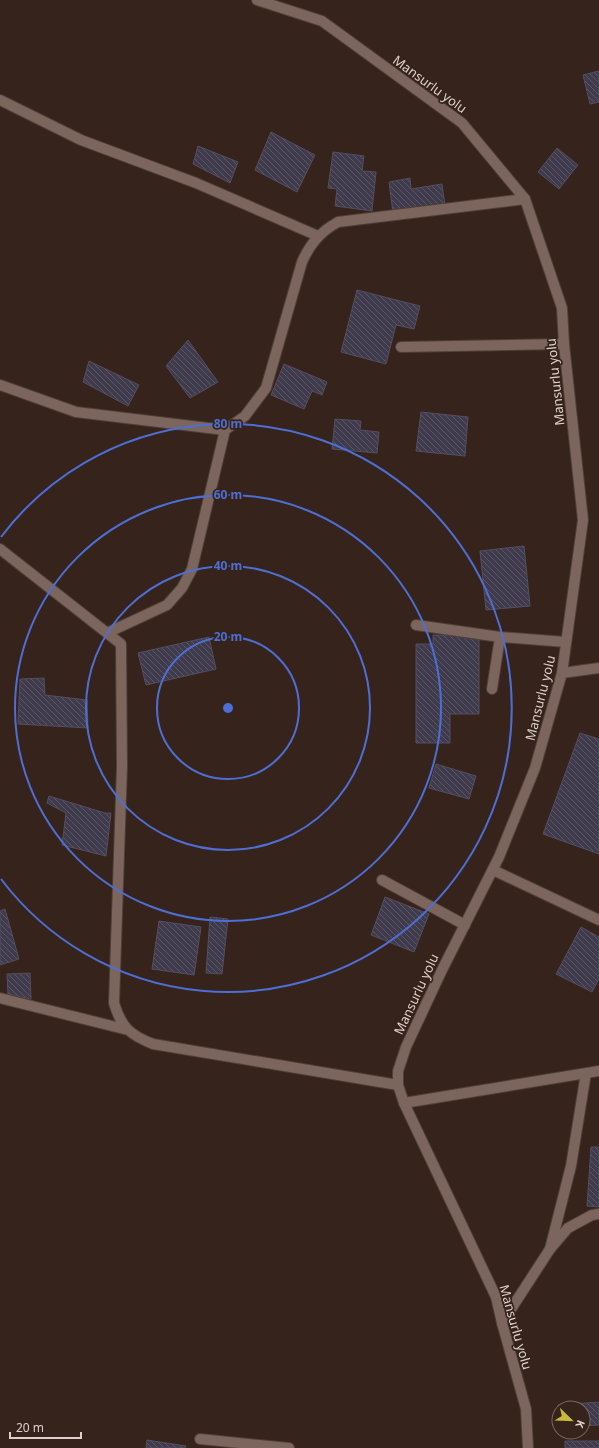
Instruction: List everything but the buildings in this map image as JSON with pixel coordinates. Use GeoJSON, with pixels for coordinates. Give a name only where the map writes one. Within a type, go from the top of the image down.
{"type":"FeatureCollection","features":[{"type":"Feature","properties":{"kind":"street","name":"Mansurlu yolu"},"geometry":{"type":"LineString","coordinates":[[257,0],[322,21],[462,123],[525,199],[562,308],[564,344],[583,520],[562,672],[535,768],[493,870],[442,970],[406,1047],[398,1071],[398,1085],[404,1103],[496,1297],[526,1409],[528,1448]]}},
{"type":"Feature","properties":{"kind":"street"},"geometry":{"type":"LineString","coordinates":[[0,100],[81,140],[196,184],[318,236]]}},
{"type":"Feature","properties":{"kind":"street"},"geometry":{"type":"LineString","coordinates":[[107,633],[167,606],[182,588],[192,569],[225,430],[245,416],[266,388],[302,262],[308,248],[318,236],[327,228],[338,222],[525,199]]}},
{"type":"Feature","properties":{"kind":"street"},"geometry":{"type":"LineString","coordinates":[[401,347],[564,344]]}},
{"type":"Feature","properties":{"kind":"street"},"geometry":{"type":"LineString","coordinates":[[0,385],[76,412],[225,430]]}},
{"type":"Feature","properties":{"kind":"street"},"geometry":{"type":"LineString","coordinates":[[0,549],[121,644],[122,766],[114,1003],[118,1018],[128,1030],[139,1039],[153,1044],[398,1085]]}},
{"type":"Feature","properties":{"kind":"street"},"geometry":{"type":"LineString","coordinates":[[416,625],[500,637],[566,642]]}},
{"type":"Feature","properties":{"kind":"street"},"geometry":{"type":"LineString","coordinates":[[492,689],[500,637]]}},
{"type":"Feature","properties":{"kind":"street"},"geometry":{"type":"LineString","coordinates":[[562,672],[599,668]]}},
{"type":"Feature","properties":{"kind":"street"},"geometry":{"type":"LineString","coordinates":[[493,870],[599,920]]}},
{"type":"Feature","properties":{"kind":"street"},"geometry":{"type":"LineString","coordinates":[[382,880],[465,925]]}},
{"type":"Feature","properties":{"kind":"street"},"geometry":{"type":"LineString","coordinates":[[0,998],[128,1030]]}},
{"type":"Feature","properties":{"kind":"street"},"geometry":{"type":"LineString","coordinates":[[404,1103],[599,1071]]}},
{"type":"Feature","properties":{"kind":"street"},"geometry":{"type":"LineString","coordinates":[[550,1249],[571,1166],[586,1074]]}},
{"type":"Feature","properties":{"kind":"street"},"geometry":{"type":"LineString","coordinates":[[502,1323],[550,1249],[568,1228],[592,1215],[599,1214]]}},
{"type":"Feature","properties":{"kind":"street"},"geometry":{"type":"LineString","coordinates":[[200,1439],[289,1448]]}}]}
